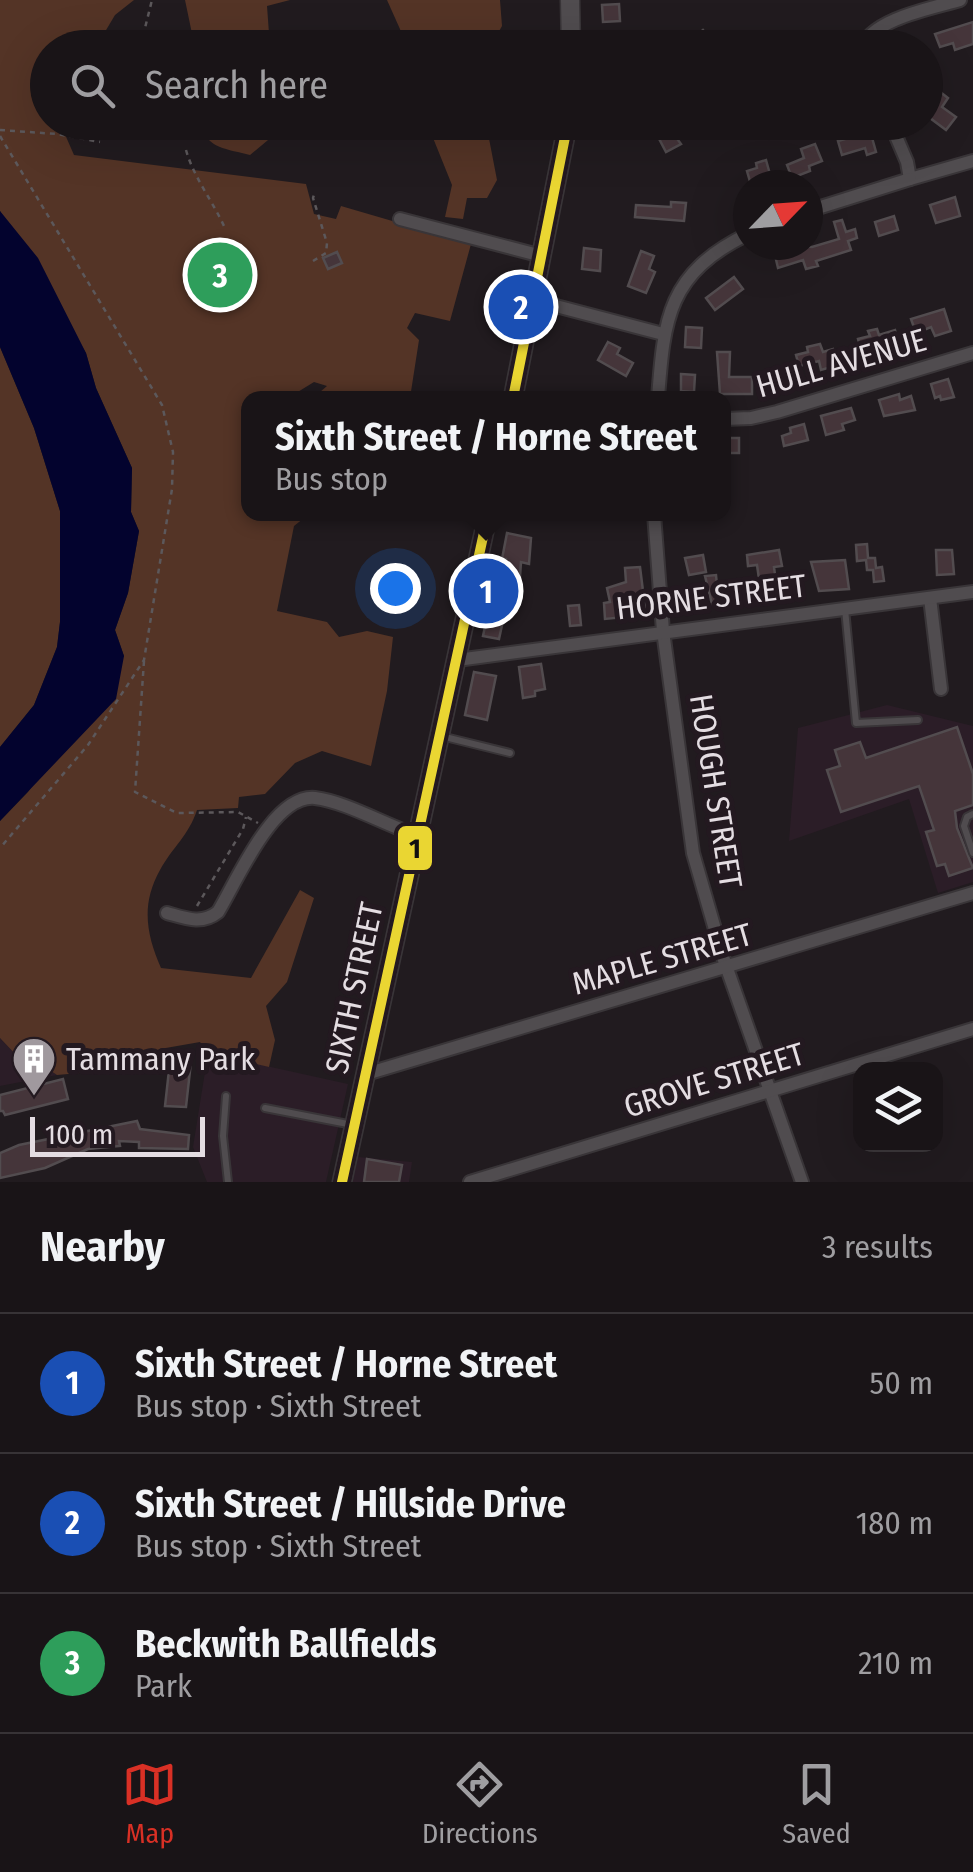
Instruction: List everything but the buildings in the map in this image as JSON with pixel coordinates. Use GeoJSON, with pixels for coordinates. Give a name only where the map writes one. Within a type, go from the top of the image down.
{"type":"FeatureCollection","features":[{"type":"Feature","properties":{"kind":"main road"},"geometry":{"type":"LineString","coordinates":[[570,0],[571,30]]}},
{"type":"Feature","properties":{"kind":"main road"},"geometry":{"type":"LineString","coordinates":[[514,391],[565,140]]}},
{"type":"Feature","properties":{"kind":"main road","name":"SIXTH STREET"},"geometry":{"type":"LineString","coordinates":[[342,1182],[486,521]]}},
{"type":"Feature","properties":{"kind":"street"},"geometry":{"type":"LineString","coordinates":[[875,30],[960,0]]}},
{"type":"Feature","properties":{"kind":"street"},"geometry":{"type":"LineString","coordinates":[[898,140],[908,162],[910,179]]}},
{"type":"Feature","properties":{"kind":"street"},"geometry":{"type":"LineString","coordinates":[[823,207],[973,161]]}},
{"type":"Feature","properties":{"kind":"street"},"geometry":{"type":"LineString","coordinates":[[400,219],[542,256]]}},
{"type":"Feature","properties":{"kind":"street"},"geometry":{"type":"LineString","coordinates":[[659,391],[663,334],[686,278],[733,243]]}},
{"type":"Feature","properties":{"kind":"street"},"geometry":{"type":"LineString","coordinates":[[534,300],[663,334]]}},
{"type":"Feature","properties":{"kind":"street","name":"HULL AVENUE"},"geometry":{"type":"LineString","coordinates":[[731,419],[777,412],[973,353]]}},
{"type":"Feature","properties":{"kind":"street","name":"HOUGH STREET"},"geometry":{"type":"LineString","coordinates":[[655,521],[692,853],[727,969],[802,1182]]}},
{"type":"Feature","properties":{"kind":"street","name":"HORNE STREET"},"geometry":{"type":"LineString","coordinates":[[456,660],[973,592]]}},
{"type":"Feature","properties":{"kind":"street"},"geometry":{"type":"LineString","coordinates":[[930,598],[941,688]]}},
{"type":"Feature","properties":{"kind":"street"},"geometry":{"type":"LineString","coordinates":[[167,913],[191,920],[211,918],[218,912],[268,829],[289,804],[316,798],[418,836]]}},
{"type":"Feature","properties":{"kind":"street","name":"MAPLE STREET"},"geometry":{"type":"LineString","coordinates":[[366,1074],[973,893]]}},
{"type":"Feature","properties":{"kind":"street","name":"GROVE STREET"},"geometry":{"type":"LineString","coordinates":[[470,1182],[973,1030]]}},
{"type":"Feature","properties":{"kind":"lane"},"geometry":{"type":"LineString","coordinates":[[845,608],[856,723],[918,720]]}},
{"type":"Feature","properties":{"kind":"lane"},"geometry":{"type":"LineString","coordinates":[[440,736],[510,753]]}},
{"type":"Feature","properties":{"kind":"lane"},"geometry":{"type":"LineString","coordinates":[[973,814],[966,817],[964,826],[973,853]]}},
{"type":"Feature","properties":{"kind":"lane"},"geometry":{"type":"LineString","coordinates":[[226,1096],[223,1136],[228,1182]]}},
{"type":"Feature","properties":{"kind":"lane"},"geometry":{"type":"LineString","coordinates":[[265,1108],[354,1126]]}},
{"type":"Feature","properties":{"kind":"path"},"geometry":{"type":"LineString","coordinates":[[144,30],[152,0]]}},
{"type":"Feature","properties":{"kind":"path"},"geometry":{"type":"LineString","coordinates":[[0,133],[30,134]]}},
{"type":"Feature","properties":{"kind":"path"},"geometry":{"type":"LineString","coordinates":[[0,133],[162,406],[170,430],[172,489],[144,660],[135,792],[176,813],[238,812],[268,829]]}},
{"type":"Feature","properties":{"kind":"path"},"geometry":{"type":"LineString","coordinates":[[89,140],[100,142]]}},
{"type":"Feature","properties":{"kind":"path"},"geometry":{"type":"LineString","coordinates":[[186,150],[191,169],[210,195],[224,226]]}},
{"type":"Feature","properties":{"kind":"path"},"geometry":{"type":"LineString","coordinates":[[313,261],[326,253],[327,243],[313,198],[315,191]]}},
{"type":"Feature","properties":{"kind":"path"},"geometry":{"type":"LineString","coordinates":[[80,268],[88,266]]}},
{"type":"Feature","properties":{"kind":"path"},"geometry":{"type":"LineString","coordinates":[[0,848],[88,746],[144,660]]}},
{"type":"Feature","properties":{"kind":"path"},"geometry":{"type":"LineString","coordinates":[[194,911],[243,828],[246,816]]}},
{"type":"Feature","properties":{"kind":"shaded area"},"geometry":{"type":"Polygon","coordinates":[[[0,0],[134,0],[115,15],[106,30],[30,30],[30,140],[67,140],[74,155],[306,184],[314,214],[336,219],[341,206],[471,244],[450,321],[415,313],[407,328],[419,340],[411,391],[321,391],[327,386],[314,382],[299,391],[241,391],[241,521],[300,521],[294,526],[277,611],[327,622],[339,637],[367,631],[393,637],[387,691],[371,766],[322,751],[295,763],[265,794],[239,797],[238,808],[197,810],[160,870],[150,895],[149,931],[161,968],[251,978],[300,890],[314,898],[287,982],[266,1006],[275,1040],[269,1067],[208,1053],[200,1042],[160,1049],[102,1071],[57,1075],[36,1061],[18,1057],[0,1038],[0,821],[28,792],[124,656],[115,630],[128,593],[139,531],[131,512],[132,468],[96,388],[86,353],[0,211],[0,0]]]}},
{"type":"Feature","properties":{"kind":"shaded area"},"geometry":{"type":"Polygon","coordinates":[[[185,0],[290,0],[267,6],[269,30],[191,30],[185,0]]]}},
{"type":"Feature","properties":{"kind":"shaded area"},"geometry":{"type":"Polygon","coordinates":[[[387,0],[500,0],[500,30],[400,30],[387,0]]]}},
{"type":"Feature","properties":{"kind":"shaded area"},"geometry":{"type":"Polygon","coordinates":[[[209,140],[268,140],[250,155],[209,140]]]}},
{"type":"Feature","properties":{"kind":"shaded area"},"geometry":{"type":"Polygon","coordinates":[[[434,140],[489,140],[497,180],[487,198],[467,198],[463,219],[445,217],[452,185],[434,140]]]}},
{"type":"Feature","properties":{"kind":"shaded area"},"geometry":{"type":"Polygon","coordinates":[[[0,211],[38,258],[86,353],[96,388],[132,468],[131,512],[139,531],[128,593],[115,630],[124,656],[116,699],[0,821],[0,747],[34,705],[57,647],[60,511],[34,428],[0,347],[0,211]]]}},
{"type":"Feature","properties":{"kind":"shaded area"},"geometry":{"type":"Polygon","coordinates":[[[0,347],[34,428],[60,511],[60,622],[57,647],[34,705],[0,747],[0,347]]]}},
{"type":"Feature","properties":{"kind":"shaded area"},"geometry":{"type":"Polygon","coordinates":[[[887,705],[973,726],[973,882],[938,893],[909,799],[789,841],[798,728],[887,705]]]}},
{"type":"Feature","properties":{"kind":"shaded area"},"geometry":{"type":"Polygon","coordinates":[[[0,1038],[18,1057],[36,1061],[57,1075],[0,1086],[0,1038]]]}},
{"type":"Feature","properties":{"kind":"shaded area"},"geometry":{"type":"Polygon","coordinates":[[[208,1053],[348,1084],[326,1182],[207,1182],[193,1147],[208,1053]]]}},
{"type":"Feature","properties":{"kind":"shaded area"},"geometry":{"type":"Polygon","coordinates":[[[358,1157],[412,1162],[409,1182],[352,1182],[358,1157]]]}},
{"type":"Feature","properties":{"kind":"transit line","name":"1"},"geometry":{"type":"LineString","coordinates":[[514,391],[564,140]]}},
{"type":"Feature","properties":{"kind":"transit line","name":"1"},"geometry":{"type":"LineString","coordinates":[[342,1182],[486,521]]}},
{"type":"Feature","properties":{"kind":"place","name":"Beckwith Ballfields"},"geometry":{"type":"Point","coordinates":[220,275]}},
{"type":"Feature","properties":{"kind":"place","name":"Sixth Street / Hillside Drive"},"geometry":{"type":"Point","coordinates":[521,307]}},
{"type":"Feature","properties":{"kind":"place","name":"Sixth Street / Horne Street"},"geometry":{"type":"Point","coordinates":[486,591]}},
{"type":"Feature","properties":{"kind":"place","name":"Tammany Park"},"geometry":{"type":"Point","coordinates":[34,1097]}}]}
